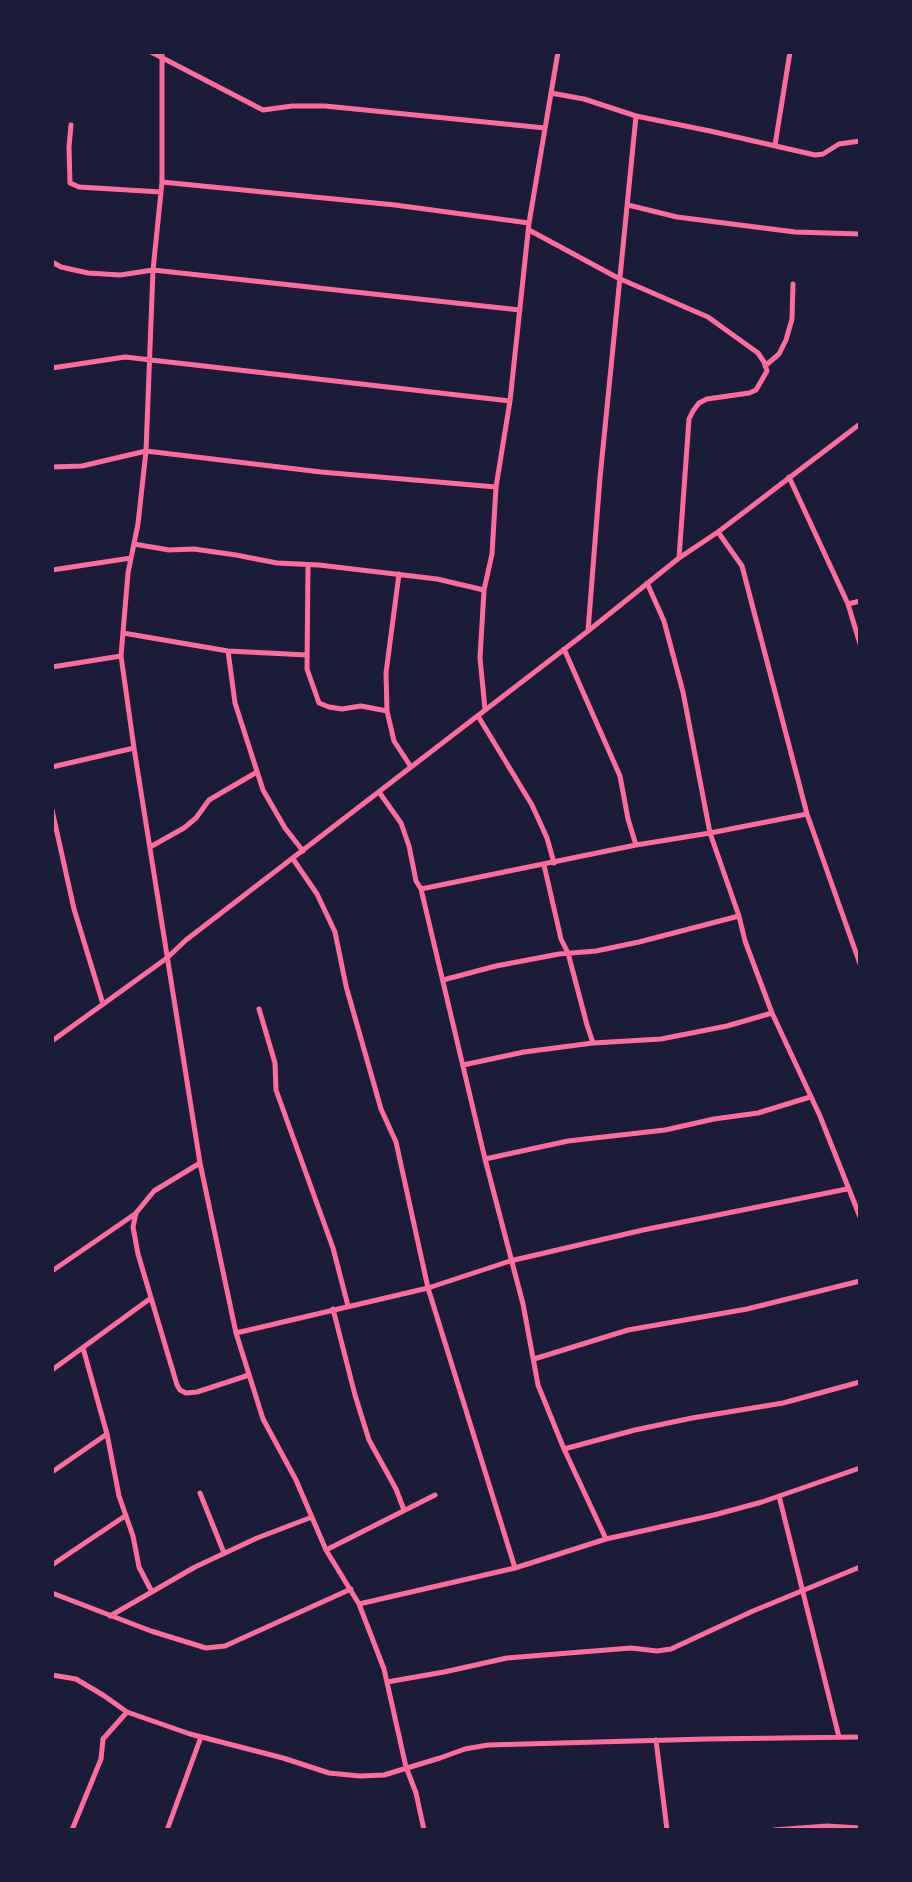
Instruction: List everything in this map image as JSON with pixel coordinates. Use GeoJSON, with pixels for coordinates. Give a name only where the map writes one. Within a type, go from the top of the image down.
{"type":"FeatureCollection","features":[{"type":"Feature","properties":{"kind":"street"},"geometry":{"type":"LineString","coordinates":[[151,52],[162,55],[263,110],[292,106],[325,106],[546,128]]}},
{"type":"Feature","properties":{"kind":"street"},"geometry":{"type":"LineString","coordinates":[[485,709],[480,658],[484,590],[492,554],[496,487],[510,401],[529,223],[558,52]]}},
{"type":"Feature","properties":{"kind":"street"},"geometry":{"type":"LineString","coordinates":[[775,146],[790,52]]}},
{"type":"Feature","properties":{"kind":"street"},"geometry":{"type":"LineString","coordinates":[[162,55],[162,182],[153,270],[146,451],[131,558],[121,656],[134,748],[200,1163],[236,1333],[263,1419],[296,1480],[326,1550],[359,1604],[384,1669],[406,1767],[416,1793],[424,1830]]}},
{"type":"Feature","properties":{"kind":"street"},"geometry":{"type":"LineString","coordinates":[[551,93],[584,99],[636,116],[814,155],[823,154],[839,144],[860,141]]}},
{"type":"Feature","properties":{"kind":"street"},"geometry":{"type":"LineString","coordinates":[[588,631],[618,278],[628,205],[636,116]]}},
{"type":"Feature","properties":{"kind":"street"},"geometry":{"type":"LineString","coordinates":[[71,125],[70,183],[79,187],[161,192]]}},
{"type":"Feature","properties":{"kind":"street"},"geometry":{"type":"LineString","coordinates":[[162,182],[394,205],[529,223]]}},
{"type":"Feature","properties":{"kind":"street"},"geometry":{"type":"LineString","coordinates":[[628,205],[689,219],[795,232],[860,234]]}},
{"type":"Feature","properties":{"kind":"street"},"geometry":{"type":"LineString","coordinates":[[529,231],[618,278],[708,317],[758,353],[765,366],[767,371],[756,390],[707,399],[699,404],[689,419],[679,558]]}},
{"type":"Feature","properties":{"kind":"street"},"geometry":{"type":"LineString","coordinates":[[52,262],[62,267],[88,273],[120,275],[153,270],[520,310]]}},
{"type":"Feature","properties":{"kind":"street"},"geometry":{"type":"LineString","coordinates":[[765,366],[779,354],[786,340],[792,319],[793,284]]}},
{"type":"Feature","properties":{"kind":"street"},"geometry":{"type":"LineString","coordinates":[[52,369],[125,357],[510,401]]}},
{"type":"Feature","properties":{"kind":"street"},"geometry":{"type":"LineString","coordinates":[[52,1041],[167,958],[186,940],[588,631],[679,558],[718,532],[860,424]]}},
{"type":"Feature","properties":{"kind":"street"},"geometry":{"type":"LineString","coordinates":[[52,467],[82,466],[146,451],[321,472],[496,487]]}},
{"type":"Feature","properties":{"kind":"street"},"geometry":{"type":"LineString","coordinates":[[789,477],[848,604],[860,644]]}},
{"type":"Feature","properties":{"kind":"street"},"geometry":{"type":"LineString","coordinates":[[718,532],[742,566],[807,814],[860,964]]}},
{"type":"Feature","properties":{"kind":"street"},"geometry":{"type":"LineString","coordinates":[[134,544],[169,550],[194,549],[226,553],[278,563],[399,574],[437,579],[484,590]]}},
{"type":"Feature","properties":{"kind":"street"},"geometry":{"type":"LineString","coordinates":[[52,570],[131,558]]}},
{"type":"Feature","properties":{"kind":"street"},"geometry":{"type":"LineString","coordinates":[[308,565],[307,669],[319,703],[342,709],[361,706],[387,711]]}},
{"type":"Feature","properties":{"kind":"street"},"geometry":{"type":"LineString","coordinates":[[399,574],[386,673],[387,711],[394,741],[411,767]]}},
{"type":"Feature","properties":{"kind":"street"},"geometry":{"type":"LineString","coordinates":[[646,584],[664,621],[683,692],[710,833],[745,940],[772,1013],[820,1116],[860,1217]]}},
{"type":"Feature","properties":{"kind":"street"},"geometry":{"type":"LineString","coordinates":[[848,604],[860,601]]}},
{"type":"Feature","properties":{"kind":"street"},"geometry":{"type":"LineString","coordinates":[[123,633],[228,651],[307,655]]}},
{"type":"Feature","properties":{"kind":"street"},"geometry":{"type":"LineString","coordinates":[[564,649],[620,776],[628,819],[636,845]]}},
{"type":"Feature","properties":{"kind":"street"},"geometry":{"type":"LineString","coordinates":[[228,651],[235,704],[263,790],[285,828],[303,851]]}},
{"type":"Feature","properties":{"kind":"street"},"geometry":{"type":"LineString","coordinates":[[52,667],[121,656]]}},
{"type":"Feature","properties":{"kind":"street"},"geometry":{"type":"LineString","coordinates":[[478,716],[532,805],[547,838],[554,863]]}},
{"type":"Feature","properties":{"kind":"street"},"geometry":{"type":"LineString","coordinates":[[52,767],[134,748]]}},
{"type":"Feature","properties":{"kind":"street"},"geometry":{"type":"LineString","coordinates":[[150,847],[184,828],[196,818],[209,800],[257,772]]}},
{"type":"Feature","properties":{"kind":"street"},"geometry":{"type":"LineString","coordinates":[[379,792],[401,823],[409,846],[416,881],[421,890],[510,1261],[523,1304],[538,1385],[564,1449],[606,1539]]}},
{"type":"Feature","properties":{"kind":"street"},"geometry":{"type":"LineString","coordinates":[[52,810],[74,909],[103,1004]]}},
{"type":"Feature","properties":{"kind":"street"},"geometry":{"type":"LineString","coordinates":[[421,890],[636,845],[807,814]]}},
{"type":"Feature","properties":{"kind":"street"},"geometry":{"type":"LineString","coordinates":[[293,859],[317,894],[335,932],[346,986],[381,1109],[396,1142],[428,1288],[515,1568]]}},
{"type":"Feature","properties":{"kind":"street"},"geometry":{"type":"LineString","coordinates":[[544,865],[561,939],[568,953],[593,1043]]}},
{"type":"Feature","properties":{"kind":"street"},"geometry":{"type":"LineString","coordinates":[[443,980],[496,966],[639,942],[739,916]]}},
{"type":"Feature","properties":{"kind":"street"},"geometry":{"type":"LineString","coordinates":[[259,1009],[275,1063],[276,1090],[333,1248],[348,1306]]}},
{"type":"Feature","properties":{"kind":"street"},"geometry":{"type":"LineString","coordinates":[[463,1065],[524,1052],[593,1043],[662,1039],[727,1026],[772,1013]]}},
{"type":"Feature","properties":{"kind":"street"},"geometry":{"type":"LineString","coordinates":[[485,1159],[568,1141],[666,1130],[714,1119],[758,1113],[810,1097]]}},
{"type":"Feature","properties":{"kind":"street"},"geometry":{"type":"LineString","coordinates":[[52,1271],[136,1213],[154,1191],[200,1163]]}},
{"type":"Feature","properties":{"kind":"street"},"geometry":{"type":"LineString","coordinates":[[236,1333],[428,1288],[510,1261],[643,1230],[847,1189]]}},
{"type":"Feature","properties":{"kind":"street"},"geometry":{"type":"LineString","coordinates":[[136,1213],[133,1227],[136,1245],[180,1390],[186,1393],[197,1392],[249,1375]]}},
{"type":"Feature","properties":{"kind":"street"},"geometry":{"type":"LineString","coordinates":[[534,1359],[628,1330],[747,1309],[860,1281]]}},
{"type":"Feature","properties":{"kind":"street"},"geometry":{"type":"LineString","coordinates":[[52,1370],[152,1298]]}},
{"type":"Feature","properties":{"kind":"street"},"geometry":{"type":"LineString","coordinates":[[333,1309],[369,1440],[396,1489],[404,1510]]}},
{"type":"Feature","properties":{"kind":"street"},"geometry":{"type":"LineString","coordinates":[[83,1348],[107,1434],[125,1516],[133,1536],[140,1567],[152,1592]]}},
{"type":"Feature","properties":{"kind":"street"},"geometry":{"type":"LineString","coordinates":[[564,1449],[692,1418],[783,1403],[860,1382]]}},
{"type":"Feature","properties":{"kind":"street"},"geometry":{"type":"LineString","coordinates":[[52,1472],[107,1434]]}},
{"type":"Feature","properties":{"kind":"street"},"geometry":{"type":"LineString","coordinates":[[359,1604],[515,1568],[606,1539],[714,1515],[779,1496],[860,1468]]}},
{"type":"Feature","properties":{"kind":"street"},"geometry":{"type":"LineString","coordinates":[[200,1493],[224,1553]]}},
{"type":"Feature","properties":{"kind":"street"},"geometry":{"type":"LineString","coordinates":[[326,1550],[435,1495]]}},
{"type":"Feature","properties":{"kind":"street"},"geometry":{"type":"LineString","coordinates":[[779,1496],[838,1737]]}},
{"type":"Feature","properties":{"kind":"street"},"geometry":{"type":"LineString","coordinates":[[52,1565],[125,1516]]}},
{"type":"Feature","properties":{"kind":"street"},"geometry":{"type":"LineString","coordinates":[[110,1616],[195,1567],[257,1538],[312,1517]]}},
{"type":"Feature","properties":{"kind":"street"},"geometry":{"type":"LineString","coordinates":[[387,1682],[507,1658],[631,1648],[657,1651],[670,1648],[860,1568]]}},
{"type":"Feature","properties":{"kind":"street"},"geometry":{"type":"LineString","coordinates":[[52,1593],[151,1632],[206,1647],[225,1646],[351,1589]]}},
{"type":"Feature","properties":{"kind":"street"},"geometry":{"type":"LineString","coordinates":[[52,1675],[76,1679],[127,1712],[201,1737],[283,1758],[329,1773],[360,1776],[376,1775],[465,1749],[488,1745],[860,1737]]}},
{"type":"Feature","properties":{"kind":"street"},"geometry":{"type":"LineString","coordinates":[[72,1830],[100,1759],[103,1739],[127,1712]]}},
{"type":"Feature","properties":{"kind":"street"},"geometry":{"type":"LineString","coordinates":[[167,1830],[201,1737]]}},
{"type":"Feature","properties":{"kind":"street"},"geometry":{"type":"LineString","coordinates":[[656,1740],[667,1830]]}},
{"type":"Feature","properties":{"kind":"street"},"geometry":{"type":"LineString","coordinates":[[774,1830],[827,1826],[860,1828]]}}]}
